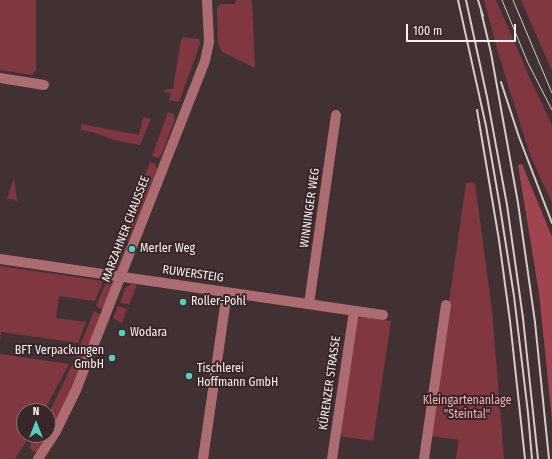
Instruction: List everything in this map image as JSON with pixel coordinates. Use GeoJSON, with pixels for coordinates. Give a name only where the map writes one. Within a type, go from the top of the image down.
{"type":"FeatureCollection","features":[{"type":"Feature","properties":{"kind":"street","name":"MARZAHNER CHAUSSEE"},"geometry":{"type":"LineString","coordinates":[[38,459],[56,431],[76,390],[208,53],[210,42],[207,0]]}},
{"type":"Feature","properties":{"kind":"street"},"geometry":{"type":"LineString","coordinates":[[0,78],[44,85]]}},
{"type":"Feature","properties":{"kind":"street","name":"WINNINGER WEG"},"geometry":{"type":"LineString","coordinates":[[310,304],[336,115]]}},
{"type":"Feature","properties":{"kind":"street","name":"RUWERSTEIG"},"geometry":{"type":"LineString","coordinates":[[0,259],[383,315]]}},
{"type":"Feature","properties":{"kind":"street"},"geometry":{"type":"LineString","coordinates":[[204,459],[228,292]]}},
{"type":"Feature","properties":{"kind":"street"},"geometry":{"type":"LineString","coordinates":[[424,459],[446,305]]}},
{"type":"Feature","properties":{"kind":"street","name":"KÜRENZER STRASSE"},"geometry":{"type":"LineString","coordinates":[[332,459],[354,310]]}},
{"type":"Feature","properties":{"kind":"green space"},"geometry":{"type":"Polygon","coordinates":[[[0,0],[36,0],[36,70],[32,75],[0,70],[0,0]]]}},
{"type":"Feature","properties":{"kind":"green space"},"geometry":{"type":"Polygon","coordinates":[[[236,0],[252,0],[255,68],[222,52],[218,43],[217,8],[221,4],[235,4],[236,0]]]}},
{"type":"Feature","properties":{"kind":"green space"},"geometry":{"type":"Polygon","coordinates":[[[484,0],[496,0],[552,125],[552,203],[530,155],[499,56],[484,0]]]}},
{"type":"Feature","properties":{"kind":"green space"},"geometry":{"type":"Polygon","coordinates":[[[521,0],[552,0],[552,71],[521,0]]]}},
{"type":"Feature","properties":{"kind":"green space"},"geometry":{"type":"Polygon","coordinates":[[[183,37],[199,39],[200,44],[179,102],[169,100],[171,93],[163,92],[167,89],[173,89],[181,40],[183,37]]]}},
{"type":"Feature","properties":{"kind":"green space"},"geometry":{"type":"Polygon","coordinates":[[[168,112],[173,114],[175,119],[161,156],[157,158],[152,156],[168,112]]]}},
{"type":"Feature","properties":{"kind":"green space"},"geometry":{"type":"Polygon","coordinates":[[[143,117],[151,119],[140,145],[114,140],[92,132],[81,130],[81,124],[139,135],[143,117]]]}},
{"type":"Feature","properties":{"kind":"green space"},"geometry":{"type":"Polygon","coordinates":[[[150,162],[155,164],[157,169],[128,241],[126,240],[123,246],[126,247],[117,271],[107,270],[150,162]]]}},
{"type":"Feature","properties":{"kind":"green space"},"geometry":{"type":"Polygon","coordinates":[[[14,178],[17,201],[7,198],[14,178]]]}},
{"type":"Feature","properties":{"kind":"green space","name":"Kleingartenanlage \"Steintal\""},"geometry":{"type":"Polygon","coordinates":[[[466,183],[475,183],[492,310],[504,459],[456,459],[459,440],[430,436],[466,183]]]}},
{"type":"Feature","properties":{"kind":"green space"},"geometry":{"type":"Polygon","coordinates":[[[0,266],[103,281],[95,301],[59,296],[56,318],[86,322],[78,343],[1,332],[0,340],[0,266]]]}},
{"type":"Feature","properties":{"kind":"green space"},"geometry":{"type":"Polygon","coordinates":[[[107,280],[113,282],[103,310],[96,306],[107,280]]]}},
{"type":"Feature","properties":{"kind":"green space"},"geometry":{"type":"Polygon","coordinates":[[[132,284],[137,285],[129,305],[120,302],[126,287],[132,284]]]}},
{"type":"Feature","properties":{"kind":"green space"},"geometry":{"type":"Polygon","coordinates":[[[118,306],[127,309],[122,323],[113,318],[118,306]]]}},
{"type":"Feature","properties":{"kind":"green space"},"geometry":{"type":"Polygon","coordinates":[[[94,311],[101,315],[63,409],[56,421],[56,403],[54,403],[73,363],[94,311]]]}},
{"type":"Feature","properties":{"kind":"green space"},"geometry":{"type":"Polygon","coordinates":[[[361,317],[391,321],[373,441],[340,436],[356,321],[361,317]]]}},
{"type":"Feature","properties":{"kind":"green space"},"geometry":{"type":"Polygon","coordinates":[[[0,354],[69,364],[48,403],[16,403],[16,443],[25,443],[15,459],[0,459],[0,354]]]}},
{"type":"Feature","properties":{"kind":"green space"},"geometry":{"type":"Polygon","coordinates":[[[31,443],[43,443],[38,452],[34,452],[29,447],[31,443]]]}},
{"type":"Feature","properties":{"kind":"shaded area"},"geometry":{"type":"Polygon","coordinates":[[[522,164],[552,237],[552,420],[539,293],[518,165],[522,164]]]}},
{"type":"Feature","properties":{"kind":"tram line"},"geometry":{"type":"LineString","coordinates":[[502,0],[528,63],[552,110]]}},
{"type":"Feature","properties":{"kind":"tram line"},"geometry":{"type":"LineString","coordinates":[[513,0],[552,93]]}},
{"type":"Feature","properties":{"kind":"railway"},"geometry":{"type":"LineString","coordinates":[[458,0],[486,126],[499,201],[514,296],[532,459]]}},
{"type":"Feature","properties":{"kind":"railway"},"geometry":{"type":"LineString","coordinates":[[466,0],[487,97],[507,205],[523,318],[538,459]]}},
{"type":"Feature","properties":{"kind":"railway"},"geometry":{"type":"LineString","coordinates":[[478,0],[483,16]]}},
{"type":"Feature","properties":{"kind":"railway"},"geometry":{"type":"LineString","coordinates":[[481,11],[491,53],[518,203],[535,322],[549,459]]}},
{"type":"Feature","properties":{"kind":"railway"},"geometry":{"type":"LineString","coordinates":[[501,82],[519,137],[552,223]]}},
{"type":"Feature","properties":{"kind":"railway"},"geometry":{"type":"LineString","coordinates":[[477,110],[499,240],[510,321],[525,459]]}},
{"type":"Feature","properties":{"kind":"place","name":"Merler Weg"},"geometry":{"type":"Point","coordinates":[132,249]}},
{"type":"Feature","properties":{"kind":"place","name":"Roller-Pohl"},"geometry":{"type":"Point","coordinates":[183,302]}},
{"type":"Feature","properties":{"kind":"place","name":"Wodara"},"geometry":{"type":"Point","coordinates":[122,333]}},
{"type":"Feature","properties":{"kind":"place","name":"BFT Verpackungen GmbH"},"geometry":{"type":"Point","coordinates":[112,358]}},
{"type":"Feature","properties":{"kind":"place","name":"Tischlerei Hoffmann GmbH"},"geometry":{"type":"Point","coordinates":[189,376]}}]}
